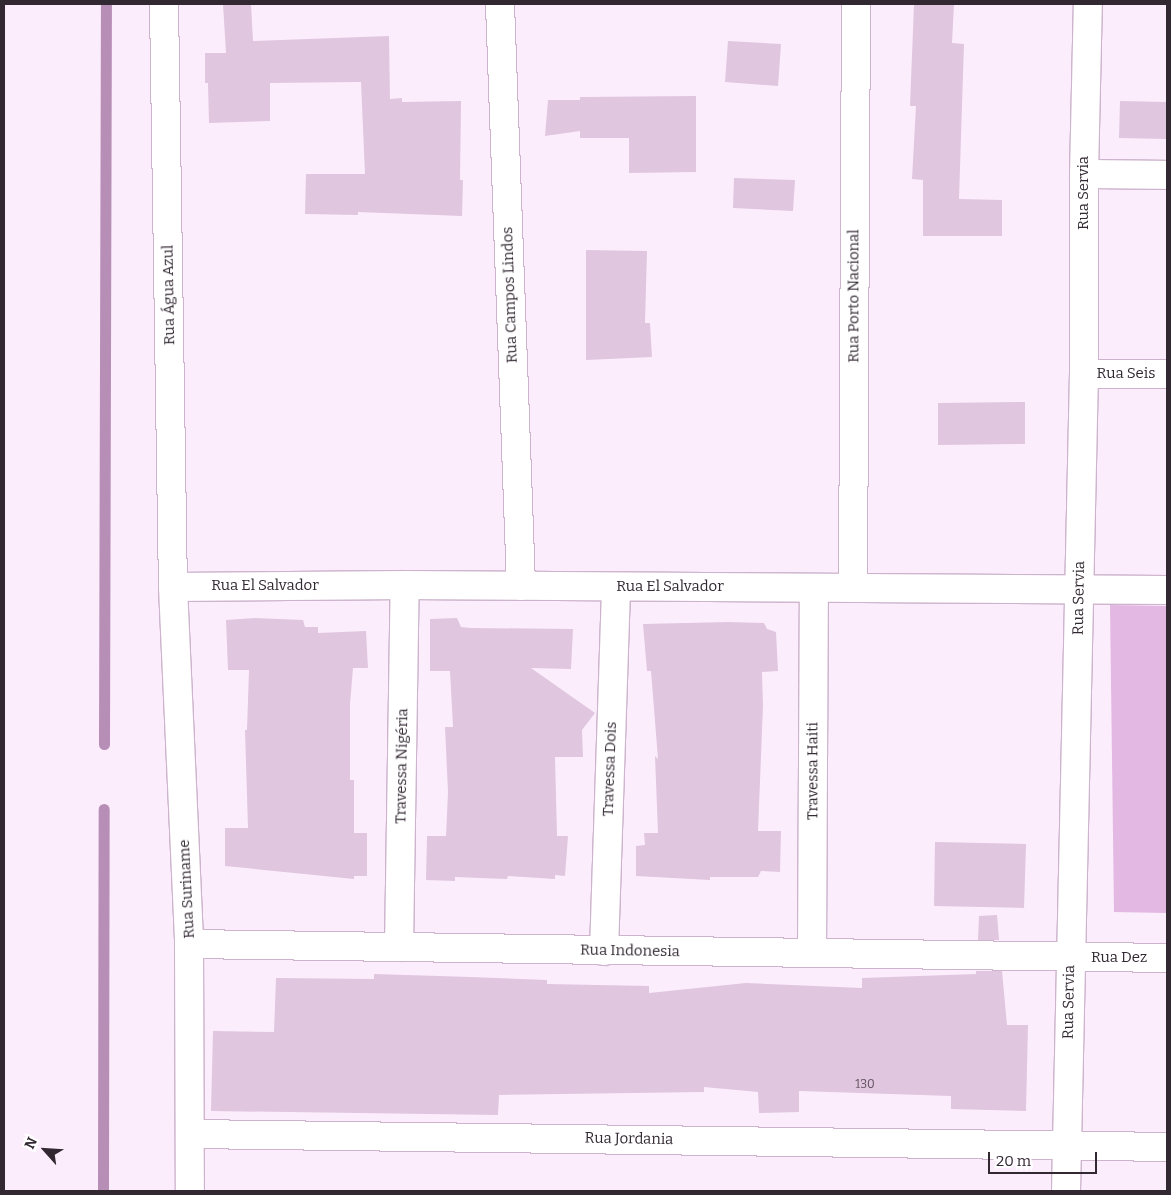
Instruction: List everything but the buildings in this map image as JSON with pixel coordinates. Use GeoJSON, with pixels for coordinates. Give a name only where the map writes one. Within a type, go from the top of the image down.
{"type":"FeatureCollection","features":[{"type":"Feature","properties":{"kind":"street","name":"Rua Água Azul"},"geometry":{"type":"LineString","coordinates":[[164,4],[173,587]]}},
{"type":"Feature","properties":{"kind":"street","name":"Rua Campos Lindos"},"geometry":{"type":"LineString","coordinates":[[500,4],[521,586]]}},
{"type":"Feature","properties":{"kind":"street","name":"Rua Porto Nacional"},"geometry":{"type":"LineString","coordinates":[[853,588],[856,4]]}},
{"type":"Feature","properties":{"kind":"street","name":"Rua Servia"},"geometry":{"type":"LineString","coordinates":[[1066,1191],[1084,374],[1084,174],[1088,4]]}},
{"type":"Feature","properties":{"kind":"street"},"geometry":{"type":"LineString","coordinates":[[1084,174],[1167,175]]}},
{"type":"Feature","properties":{"kind":"street","name":"Rua Seis"},"geometry":{"type":"LineString","coordinates":[[1084,374],[1167,374]]}},
{"type":"Feature","properties":{"kind":"street","name":"Rua El Salvador"},"geometry":{"type":"LineString","coordinates":[[173,587],[405,585],[1167,590]]}},
{"type":"Feature","properties":{"kind":"street","name":"Travessa Nigéria"},"geometry":{"type":"LineString","coordinates":[[398,947],[405,585]]}},
{"type":"Feature","properties":{"kind":"street","name":"Rua Suriname"},"geometry":{"type":"LineString","coordinates":[[173,587],[190,944],[192,1134],[190,1191]]}},
{"type":"Feature","properties":{"kind":"street","name":"Travessa Dois"},"geometry":{"type":"LineString","coordinates":[[604,951],[616,587]]}},
{"type":"Feature","properties":{"kind":"street","name":"Travessa Haiti"},"geometry":{"type":"LineString","coordinates":[[812,954],[814,588]]}},
{"type":"Feature","properties":{"kind":"street","name":"Rua Indonesia"},"geometry":{"type":"LineString","coordinates":[[190,944],[1070,958]]}},
{"type":"Feature","properties":{"kind":"street","name":"Rua Dez"},"geometry":{"type":"LineString","coordinates":[[1070,958],[1167,958]]}},
{"type":"Feature","properties":{"kind":"street","name":"Rua Jordania"},"geometry":{"type":"LineString","coordinates":[[192,1134],[1167,1147]]}},
{"type":"Feature","properties":{"kind":"shaded area"},"geometry":{"type":"Polygon","coordinates":[[[1110,605],[1167,606],[1167,913],[1114,912],[1110,605]]]}},
{"type":"Feature","properties":{"kind":"waterway"},"geometry":{"type":"LineString","coordinates":[[104,744],[106,4]]}},
{"type":"Feature","properties":{"kind":"waterway"},"geometry":{"type":"LineString","coordinates":[[103,1191],[104,809]]}}]}
